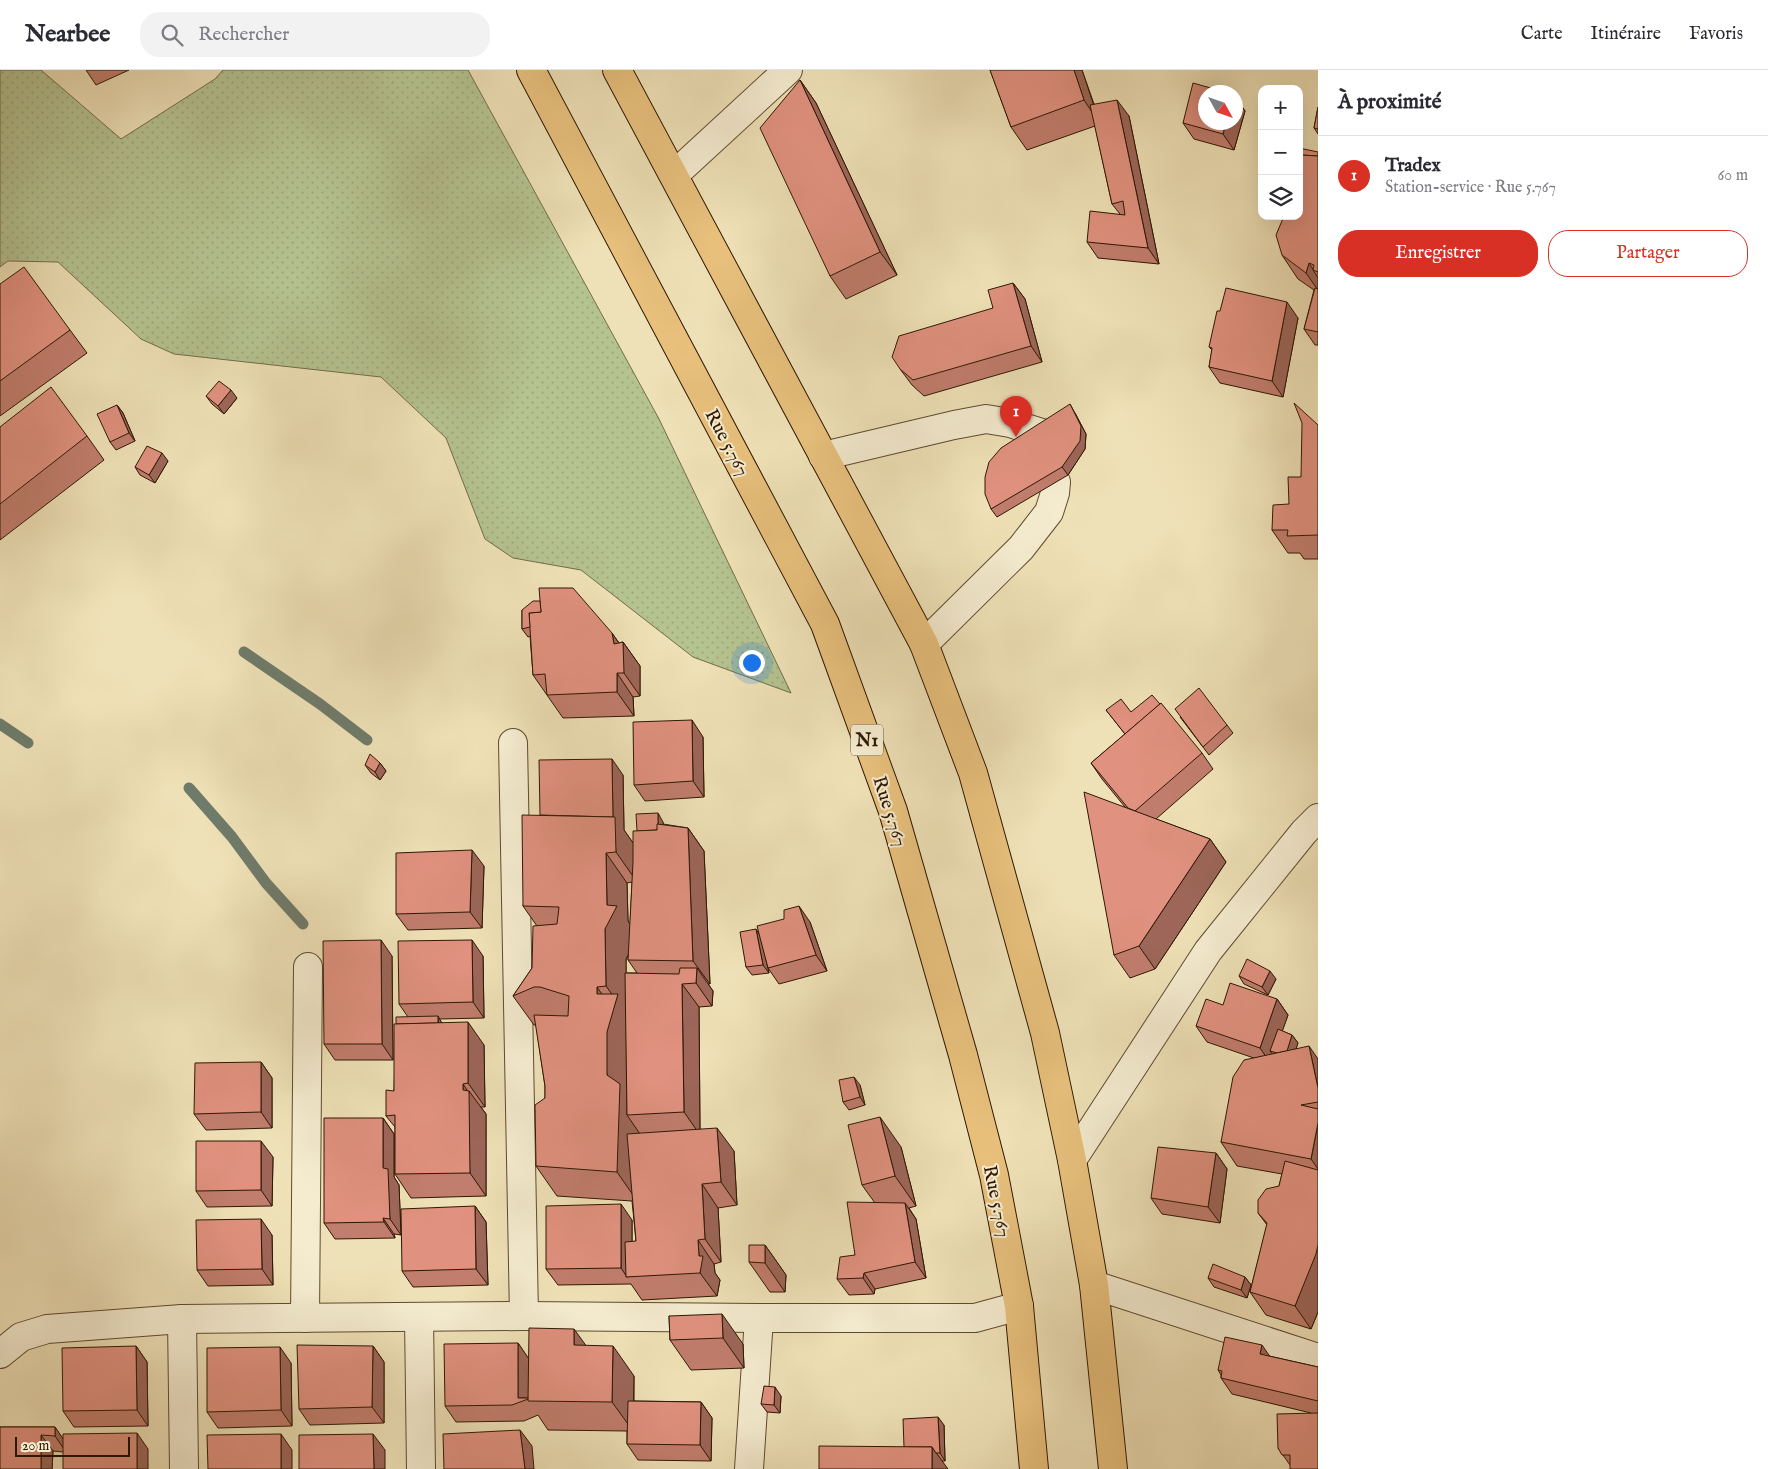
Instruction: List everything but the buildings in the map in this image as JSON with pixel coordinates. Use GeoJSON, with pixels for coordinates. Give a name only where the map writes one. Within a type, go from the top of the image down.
{"type":"FeatureCollection","features":[{"type":"Feature","properties":{"kind":"highway","name":"Rue 5.767"},"geometry":{"type":"LineString","coordinates":[[531,70],[825,624],[893,811],[963,1055],[994,1175],[1019,1306],[1034,1469]]}},
{"type":"Feature","properties":{"kind":"highway"},"geometry":{"type":"LineString","coordinates":[[617,70],[924,644],[973,773],[1046,1033],[1072,1160],[1094,1285],[1113,1469]]}},
{"type":"Feature","properties":{"kind":"street"},"geometry":{"type":"LineString","coordinates":[[674,175],[788,70]]}},
{"type":"Feature","properties":{"kind":"street"},"geometry":{"type":"LineString","coordinates":[[822,456],[986,419],[1010,423],[1042,433]]}},
{"type":"Feature","properties":{"kind":"street"},"geometry":{"type":"LineString","coordinates":[[924,644],[1021,548],[1048,512],[1055,493],[1056,482]]}},
{"type":"Feature","properties":{"kind":"street"},"geometry":{"type":"LineString","coordinates":[[513,743],[524,1316]]}},
{"type":"Feature","properties":{"kind":"street"},"geometry":{"type":"LineString","coordinates":[[1072,1160],[1208,951],[1304,832],[1318,818]]}},
{"type":"Feature","properties":{"kind":"street"},"geometry":{"type":"LineString","coordinates":[[305,1318],[308,967]]}},
{"type":"Feature","properties":{"kind":"street"},"geometry":{"type":"LineString","coordinates":[[1094,1285],[1318,1358]]}},
{"type":"Feature","properties":{"kind":"street"},"geometry":{"type":"LineString","coordinates":[[0,1354],[21,1337],[47,1329],[182,1318],[524,1316],[975,1318],[1019,1306]]}},
{"type":"Feature","properties":{"kind":"street"},"geometry":{"type":"LineString","coordinates":[[419,1317],[421,1469]]}},
{"type":"Feature","properties":{"kind":"street"},"geometry":{"type":"LineString","coordinates":[[182,1318],[184,1469]]}},
{"type":"Feature","properties":{"kind":"street"},"geometry":{"type":"LineString","coordinates":[[749,1469],[759,1318]]}},
{"type":"Feature","properties":{"kind":"green space"},"geometry":{"type":"Polygon","coordinates":[[[0,70],[41,70],[121,139],[215,79],[223,70],[468,70],[659,419],[791,693],[693,657],[581,570],[513,558],[485,539],[446,438],[381,377],[174,354],[141,339],[58,262],[8,261],[0,267],[0,70]]]}},
{"type":"Feature","properties":{"kind":"waterway"},"geometry":{"type":"LineString","coordinates":[[244,652],[320,704],[367,740]]}},
{"type":"Feature","properties":{"kind":"waterway"},"geometry":{"type":"LineString","coordinates":[[0,724],[28,743]]}},
{"type":"Feature","properties":{"kind":"waterway"},"geometry":{"type":"LineString","coordinates":[[189,788],[232,837],[266,883],[303,924]]}},
{"type":"Feature","properties":{"kind":"place","name":"Tradex"},"geometry":{"type":"Point","coordinates":[1016,437]}}]}
